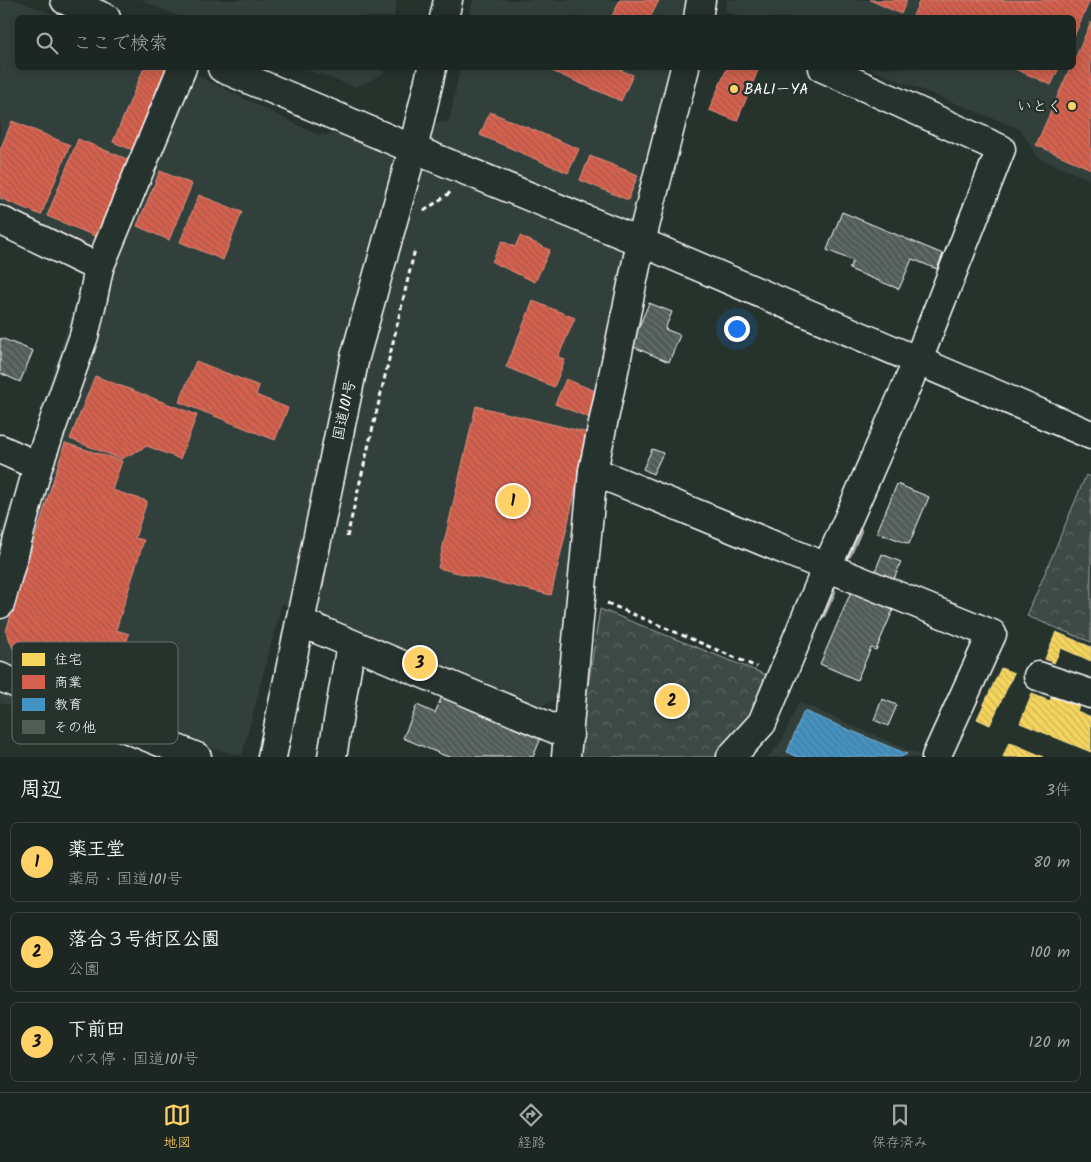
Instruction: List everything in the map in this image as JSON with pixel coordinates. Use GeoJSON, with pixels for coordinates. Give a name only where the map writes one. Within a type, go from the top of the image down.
{"type":"FeatureCollection","features":[{"type":"Feature","properties":{"kind":"main road"},"geometry":{"type":"LineString","coordinates":[[65,0],[99,15]]}},
{"type":"Feature","properties":{"kind":"main road"},"geometry":{"type":"LineString","coordinates":[[445,15],[448,0]]}},
{"type":"Feature","properties":{"kind":"main road"},"geometry":{"type":"LineString","coordinates":[[0,604],[38,466],[84,336],[98,268],[181,70]]}},
{"type":"Feature","properties":{"kind":"main road"},"geometry":{"type":"LineString","coordinates":[[227,70],[413,149],[641,242],[1091,435]]}},
{"type":"Feature","properties":{"kind":"main road","name":"国道101号"},"geometry":{"type":"LineString","coordinates":[[272,757],[356,357],[413,149],[432,70]]}},
{"type":"Feature","properties":{"kind":"main road"},"geometry":{"type":"LineString","coordinates":[[300,622],[351,644],[567,746],[593,471],[641,242],[684,70]]}},
{"type":"Feature","properties":{"kind":"main road"},"geometry":{"type":"LineString","coordinates":[[731,757],[762,723],[827,567],[918,360],[1001,149],[827,70]]}},
{"type":"Feature","properties":{"kind":"main road"},"geometry":{"type":"LineString","coordinates":[[0,220],[98,268]]}},
{"type":"Feature","properties":{"kind":"main road"},"geometry":{"type":"LineString","coordinates":[[0,450],[38,466]]}},
{"type":"Feature","properties":{"kind":"main road"},"geometry":{"type":"LineString","coordinates":[[593,471],[992,634],[936,757]]}},
{"type":"Feature","properties":{"kind":"main road"},"geometry":{"type":"LineString","coordinates":[[332,757],[351,644]]}},
{"type":"Feature","properties":{"kind":"main road"},"geometry":{"type":"LineString","coordinates":[[1038,676],[1091,694]]}},
{"type":"Feature","properties":{"kind":"main road"},"geometry":{"type":"LineString","coordinates":[[0,677],[12,682]]}},
{"type":"Feature","properties":{"kind":"main road"},"geometry":{"type":"LineString","coordinates":[[163,744],[195,757]]}},
{"type":"Feature","properties":{"kind":"path"},"geometry":{"type":"LineString","coordinates":[[424,211],[451,191]]}},
{"type":"Feature","properties":{"kind":"path"},"geometry":{"type":"LineString","coordinates":[[345,546],[415,249]]}},
{"type":"Feature","properties":{"kind":"path"},"geometry":{"type":"LineString","coordinates":[[581,592],[781,677]]}},
{"type":"Feature","properties":{"kind":"shaded area"},"geometry":{"type":"Polygon","coordinates":[[[0,0],[16,0],[55,15],[15,15],[15,70],[186,70],[318,135],[449,122],[460,70],[675,70],[572,522],[558,697],[531,712],[282,603],[242,755],[178,741],[178,642],[12,642],[12,706],[0,703],[0,536],[84,276],[0,236],[0,0]]]}},
{"type":"Feature","properties":{"kind":"shaded area"},"geometry":{"type":"Polygon","coordinates":[[[141,0],[397,0],[394,15],[175,15],[141,0]]]}},
{"type":"Feature","properties":{"kind":"shaded area"},"geometry":{"type":"Polygon","coordinates":[[[473,0],[691,0],[687,15],[470,15],[473,0]]]}},
{"type":"Feature","properties":{"kind":"shaded area"},"geometry":{"type":"Polygon","coordinates":[[[727,0],[1091,0],[1091,180],[1039,158],[1020,129],[872,70],[1076,70],[1076,15],[735,15],[725,11],[727,0]]]}},
{"type":"Feature","properties":{"kind":"shaded area"},"geometry":{"type":"Polygon","coordinates":[[[306,70],[384,70],[383,74],[356,87],[306,70]]]}},
{"type":"Feature","properties":{"kind":"shaded area"},"geometry":{"type":"Polygon","coordinates":[[[799,702],[924,757],[768,757],[782,741],[799,702]]]}},
{"type":"Feature","properties":{"kind":"green space"},"geometry":{"type":"Polygon","coordinates":[[[1086,475],[1091,477],[1091,642],[1027,616],[1086,475]]]}},
{"type":"Feature","properties":{"kind":"green space"},"geometry":{"type":"Polygon","coordinates":[[[600,609],[769,676],[749,726],[720,757],[577,757],[600,609]]]}},
{"type":"Feature","properties":{"kind":"building: 住宅"},"geometry":{"type":"Polygon","coordinates":[[[1056,632],[1091,647],[1091,661],[1061,648],[1054,663],[1045,659],[1056,632]]]}},
{"type":"Feature","properties":{"kind":"building: 住宅"},"geometry":{"type":"Polygon","coordinates":[[[1001,668],[1014,673],[990,725],[977,719],[1001,668]]]}},
{"type":"Feature","properties":{"kind":"building: 住宅"},"geometry":{"type":"Polygon","coordinates":[[[1032,694],[1050,701],[1052,695],[1079,706],[1077,711],[1091,717],[1091,752],[1020,723],[1032,694]]]}},
{"type":"Feature","properties":{"kind":"building: 住宅"},"geometry":{"type":"Polygon","coordinates":[[[1009,742],[1044,757],[1003,757],[1009,742]]]}},
{"type":"Feature","properties":{"kind":"building: 商業"},"geometry":{"type":"Polygon","coordinates":[[[620,0],[659,0],[652,15],[612,15],[620,0]]]}},
{"type":"Feature","properties":{"kind":"building: 商業"},"geometry":{"type":"Polygon","coordinates":[[[870,0],[907,0],[901,14],[870,0]]]}},
{"type":"Feature","properties":{"kind":"building: 商業"},"geometry":{"type":"Polygon","coordinates":[[[920,0],[1090,0],[1076,32],[1076,15],[913,15],[920,0]]]}},
{"type":"Feature","properties":{"kind":"building: 商業","name":"いとく"},"geometry":{"type":"Polygon","coordinates":[[[1091,22],[1091,169],[1036,145],[1069,70],[1076,70],[1076,56],[1091,22]]]}},
{"type":"Feature","properties":{"kind":"building: 商業"},"geometry":{"type":"Polygon","coordinates":[[[143,70],[168,70],[173,72],[140,153],[113,142],[143,70]]]}},
{"type":"Feature","properties":{"kind":"building: 商業"},"geometry":{"type":"Polygon","coordinates":[[[550,70],[620,70],[633,75],[621,101],[550,70]]]}},
{"type":"Feature","properties":{"kind":"building: 商業","name":"BALIーYA"},"geometry":{"type":"Polygon","coordinates":[[[726,70],[758,70],[737,121],[709,110],[726,70]]]}},
{"type":"Feature","properties":{"kind":"building: 商業"},"geometry":{"type":"Polygon","coordinates":[[[1017,70],[1058,70],[1051,85],[1017,70]]]}},
{"type":"Feature","properties":{"kind":"building: 商業"},"geometry":{"type":"Polygon","coordinates":[[[490,112],[579,149],[568,173],[480,135],[490,112]]]}},
{"type":"Feature","properties":{"kind":"building: 商業"},"geometry":{"type":"Polygon","coordinates":[[[12,121],[70,145],[41,215],[0,198],[0,150],[12,121]]]}},
{"type":"Feature","properties":{"kind":"building: 商業"},"geometry":{"type":"Polygon","coordinates":[[[78,139],[134,162],[102,239],[47,216],[78,139]]]}},
{"type":"Feature","properties":{"kind":"building: 商業"},"geometry":{"type":"Polygon","coordinates":[[[590,156],[638,175],[628,200],[580,180],[590,156]]]}},
{"type":"Feature","properties":{"kind":"building: 商業"},"geometry":{"type":"Polygon","coordinates":[[[160,171],[192,184],[169,240],[137,226],[160,171]]]}},
{"type":"Feature","properties":{"kind":"building: 商業"},"geometry":{"type":"Polygon","coordinates":[[[199,195],[242,212],[223,260],[180,242],[199,195]]]}},
{"type":"Feature","properties":{"kind":"building: 商業"},"geometry":{"type":"Polygon","coordinates":[[[520,236],[550,250],[535,282],[492,262],[502,241],[515,247],[520,236]]]}},
{"type":"Feature","properties":{"kind":"building: 商業"},"geometry":{"type":"Polygon","coordinates":[[[533,301],[575,318],[558,357],[565,360],[554,387],[506,367],[533,301]]]}},
{"type":"Feature","properties":{"kind":"building: 商業"},"geometry":{"type":"Polygon","coordinates":[[[196,361],[259,386],[256,395],[288,408],[275,440],[179,402],[196,361]]]}},
{"type":"Feature","properties":{"kind":"building: 商業"},"geometry":{"type":"Polygon","coordinates":[[[95,376],[197,415],[180,459],[147,446],[121,459],[70,439],[95,376]]]}},
{"type":"Feature","properties":{"kind":"building: 商業"},"geometry":{"type":"Polygon","coordinates":[[[566,379],[600,393],[590,418],[555,404],[566,379]]]}},
{"type":"Feature","properties":{"kind":"building: 商業"},"geometry":{"type":"Polygon","coordinates":[[[476,406],[589,433],[551,595],[438,568],[476,406]]]}},
{"type":"Feature","properties":{"kind":"building: 商業"},"geometry":{"type":"Polygon","coordinates":[[[65,443],[122,461],[112,490],[147,501],[135,538],[144,540],[116,630],[129,634],[127,642],[12,642],[12,646],[6,631],[65,443]]]}},
{"type":"Feature","properties":{"kind":"building: 教育"},"geometry":{"type":"Polygon","coordinates":[[[804,711],[907,754],[901,757],[798,757],[787,752],[804,711]]]}},
{"type":"Feature","properties":{"kind":"building: その他"},"geometry":{"type":"Polygon","coordinates":[[[842,212],[943,254],[937,269],[912,259],[899,289],[849,269],[853,261],[827,250],[842,212]]]}},
{"type":"Feature","properties":{"kind":"building: その他"},"geometry":{"type":"Polygon","coordinates":[[[649,303],[672,312],[665,329],[680,335],[669,362],[631,346],[649,303]]]}},
{"type":"Feature","properties":{"kind":"building: その他"},"geometry":{"type":"Polygon","coordinates":[[[1,338],[33,351],[20,382],[0,373],[1,338]]]}},
{"type":"Feature","properties":{"kind":"building: その他"},"geometry":{"type":"Polygon","coordinates":[[[652,449],[663,453],[653,474],[643,469],[652,449]]]}},
{"type":"Feature","properties":{"kind":"building: その他"},"geometry":{"type":"Polygon","coordinates":[[[897,484],[929,497],[909,544],[877,532],[897,484]]]}},
{"type":"Feature","properties":{"kind":"building: その他"},"geometry":{"type":"Polygon","coordinates":[[[882,554],[901,562],[892,584],[873,577],[882,554]]]}},
{"type":"Feature","properties":{"kind":"building: その他"},"geometry":{"type":"Polygon","coordinates":[[[851,592],[893,610],[876,650],[871,648],[857,680],[820,664],[851,592]]]}},
{"type":"Feature","properties":{"kind":"building: その他"},"geometry":{"type":"Polygon","coordinates":[[[442,696],[541,738],[533,757],[448,757],[403,738],[417,705],[435,713],[442,696]]]}},
{"type":"Feature","properties":{"kind":"building: その他"},"geometry":{"type":"Polygon","coordinates":[[[882,699],[897,705],[888,726],[874,720],[882,699]]]}},
{"type":"Feature","properties":{"kind":"waterway"},"geometry":{"type":"LineString","coordinates":[[848,554],[858,531]]}},
{"type":"Feature","properties":{"kind":"waterway"},"geometry":{"type":"LineString","coordinates":[[822,614],[832,592]]}},
{"type":"Feature","properties":{"kind":"place","name":"BALIーYA"},"geometry":{"type":"Point","coordinates":[734,89]}},
{"type":"Feature","properties":{"kind":"place","name":"いとく"},"geometry":{"type":"Point","coordinates":[1072,106]}},
{"type":"Feature","properties":{"kind":"place","name":"薬王堂"},"geometry":{"type":"Point","coordinates":[513,501]}},
{"type":"Feature","properties":{"kind":"place","name":"下前田"},"geometry":{"type":"Point","coordinates":[420,663]}},
{"type":"Feature","properties":{"kind":"place","name":"落合３号街区公園"},"geometry":{"type":"Point","coordinates":[672,701]}}]}
